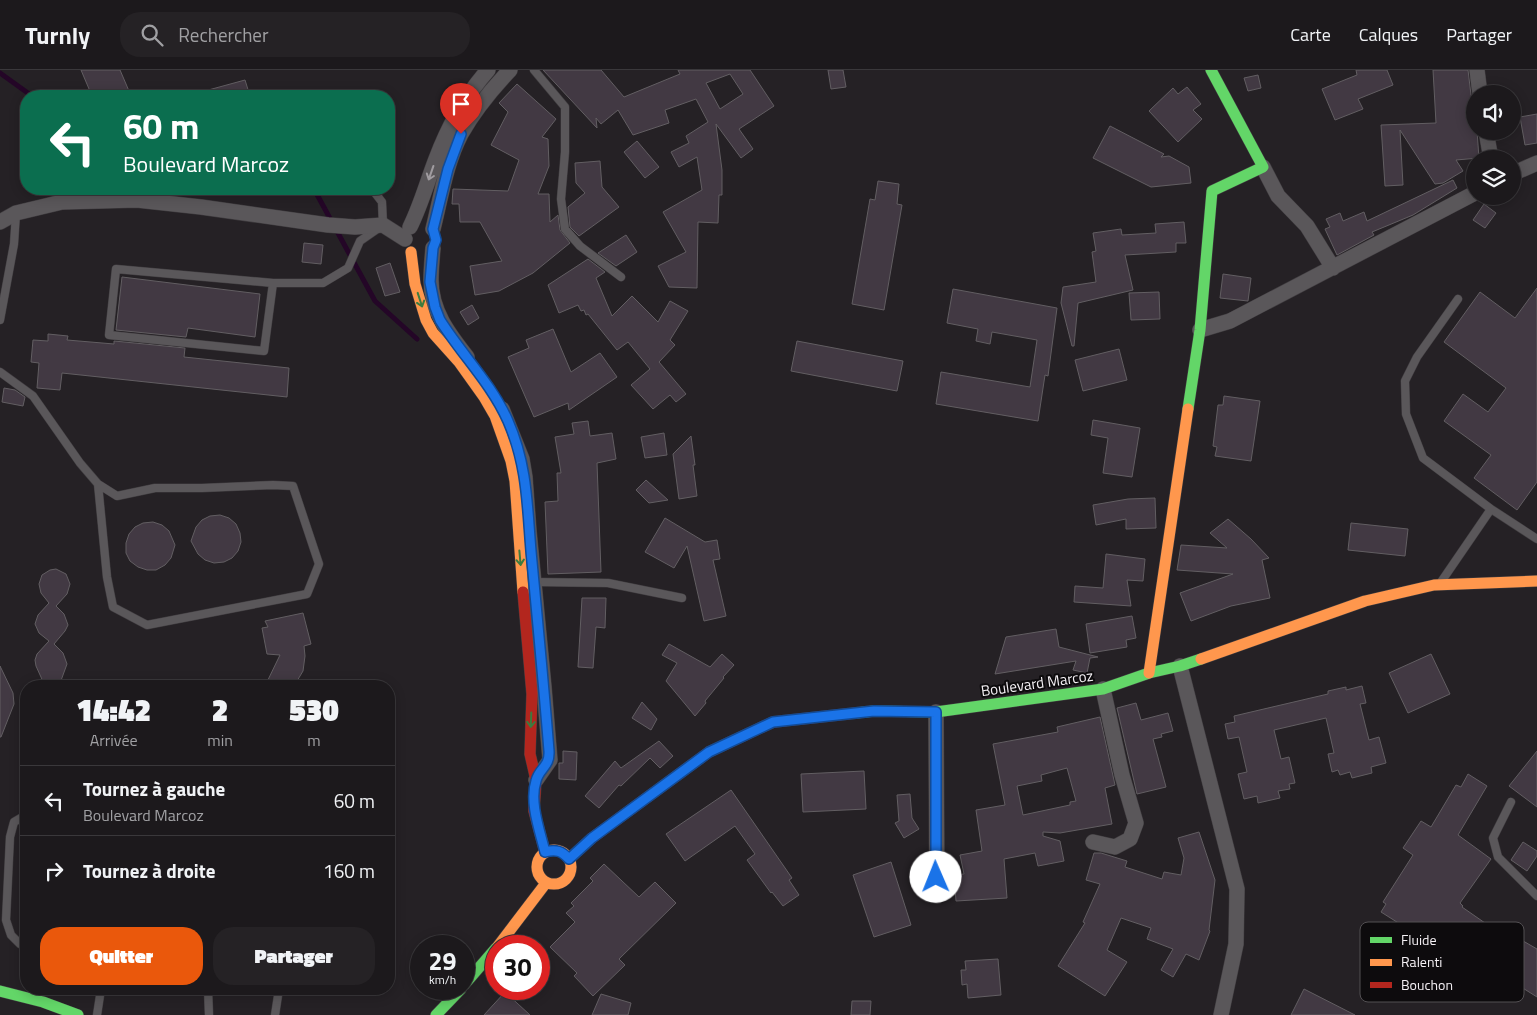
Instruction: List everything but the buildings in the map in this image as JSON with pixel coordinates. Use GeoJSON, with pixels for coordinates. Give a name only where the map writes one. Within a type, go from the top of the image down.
{"type":"FeatureCollection","features":[{"type":"Feature","properties":{"kind":"main road"},"geometry":{"type":"LineString","coordinates":[[1148,673],[1200,330],[1212,190],[1263,167],[1211,70]]}},
{"type":"Feature","properties":{"kind":"main road"},"geometry":{"type":"LineString","coordinates":[[409,240],[415,284],[426,320],[434,333],[459,362],[483,386]]}},
{"type":"Feature","properties":{"kind":"main road"},"geometry":{"type":"LineString","coordinates":[[522,513],[527,654],[532,694],[530,754],[536,780],[534,811],[545,852]]}},
{"type":"Feature","properties":{"kind":"main road","name":"Boulevard Marcoz"},"geometry":{"type":"LineString","coordinates":[[569,859],[592,838],[709,752],[773,722],[874,711],[936,712],[1103,688],[1148,673],[1180,666],[1365,601],[1440,583],[1537,581]]}},
{"type":"Feature","properties":{"kind":"main road"},"geometry":{"type":"LineString","coordinates":[[554,850],[563,852],[569,859],[571,870],[566,880],[556,884],[546,883],[539,876],[536,867],[538,858],[545,852],[554,850]]}},
{"type":"Feature","properties":{"kind":"main road"},"geometry":{"type":"LineString","coordinates":[[506,935],[546,883]]}},
{"type":"Feature","properties":{"kind":"main road"},"geometry":{"type":"LineString","coordinates":[[475,972],[485,961]]}},
{"type":"Feature","properties":{"kind":"main road"},"geometry":{"type":"LineString","coordinates":[[0,991],[43,1002],[78,1015]]}},
{"type":"Feature","properties":{"kind":"main road"},"geometry":{"type":"LineString","coordinates":[[436,1015],[450,1000]]}},
{"type":"Feature","properties":{"kind":"street"},"geometry":{"type":"LineString","coordinates":[[409,240],[446,134],[459,109],[488,70]]}},
{"type":"Feature","properties":{"kind":"street"},"geometry":{"type":"LineString","coordinates":[[510,70],[478,108],[461,134],[448,169],[433,229],[436,240],[433,248],[430,282],[435,307],[440,320],[483,386],[505,415],[522,459],[525,477],[522,513],[534,582],[550,760],[536,780]]}},
{"type":"Feature","properties":{"kind":"street"},"geometry":{"type":"LineString","coordinates":[[1477,70],[1479,85]]}},
{"type":"Feature","properties":{"kind":"street"},"geometry":{"type":"LineString","coordinates":[[1521,170],[1537,163]]}},
{"type":"Feature","properties":{"kind":"street"},"geometry":{"type":"LineString","coordinates":[[1263,167],[1278,196],[1307,226],[1333,268]]}},
{"type":"Feature","properties":{"kind":"street"},"geometry":{"type":"LineString","coordinates":[[1200,330],[1230,321],[1466,198]]}},
{"type":"Feature","properties":{"kind":"street"},"geometry":{"type":"LineString","coordinates":[[0,222],[16,213],[62,202],[138,200],[201,206],[328,225],[357,234],[383,225],[409,240],[420,255],[433,248]]}},
{"type":"Feature","properties":{"kind":"street"},"geometry":{"type":"LineString","coordinates":[[409,240],[419,224],[433,229]]}},
{"type":"Feature","properties":{"kind":"street"},"geometry":{"type":"LineString","coordinates":[[1180,666],[1237,889],[1236,944],[1221,1015]]}},
{"type":"Feature","properties":{"kind":"street"},"geometry":{"type":"LineString","coordinates":[[1094,842],[1115,847],[1130,839],[1136,823],[1122,775],[1103,688]]}},
{"type":"Feature","properties":{"kind":"street"},"geometry":{"type":"LineString","coordinates":[[936,712],[937,896]]}},
{"type":"Feature","properties":{"kind":"lane"},"geometry":{"type":"LineString","coordinates":[[534,70],[565,106],[565,152],[561,199],[565,229],[580,246],[621,277]]}},
{"type":"Feature","properties":{"kind":"lane"},"geometry":{"type":"LineString","coordinates":[[377,195],[382,202],[383,225]]}},
{"type":"Feature","properties":{"kind":"lane"},"geometry":{"type":"LineString","coordinates":[[0,320],[14,244],[16,213]]}},
{"type":"Feature","properties":{"kind":"lane"},"geometry":{"type":"LineString","coordinates":[[273,283],[264,350],[109,335],[116,269],[273,283],[323,283],[348,268],[357,234]]}},
{"type":"Feature","properties":{"kind":"lane"},"geometry":{"type":"LineString","coordinates":[[1458,299],[1417,357],[1405,381],[1406,414],[1423,458],[1491,509],[1537,539]]}},
{"type":"Feature","properties":{"kind":"lane"},"geometry":{"type":"LineString","coordinates":[[0,372],[33,396],[80,463],[98,484],[117,496],[155,488],[293,486],[319,564],[307,594],[146,625],[113,606],[107,577],[98,484]]}},
{"type":"Feature","properties":{"kind":"lane"},"geometry":{"type":"LineString","coordinates":[[1440,583],[1491,509]]}},
{"type":"Feature","properties":{"kind":"lane"},"geometry":{"type":"LineString","coordinates":[[534,582],[608,583],[682,598]]}},
{"type":"Feature","properties":{"kind":"lane"},"geometry":{"type":"LineString","coordinates":[[1511,802],[1493,838],[1498,857],[1537,896]]}},
{"type":"Feature","properties":{"kind":"lane"},"geometry":{"type":"LineString","coordinates":[[20,818],[14,822],[10,837],[6,920],[11,935],[20,944]]}},
{"type":"Feature","properties":{"kind":"lane"},"geometry":{"type":"LineString","coordinates":[[97,1015],[100,995]]}},
{"type":"Feature","properties":{"kind":"lane"},"geometry":{"type":"LineString","coordinates":[[208,995],[209,1015]]}},
{"type":"Feature","properties":{"kind":"lane"},"geometry":{"type":"LineString","coordinates":[[275,1015],[278,995]]}},
{"type":"Feature","properties":{"kind":"waterway"},"geometry":{"type":"LineString","coordinates":[[0,73],[24,90]]}},
{"type":"Feature","properties":{"kind":"waterway"},"geometry":{"type":"LineString","coordinates":[[317,195],[375,301],[417,339]]}},
{"type":"Feature","properties":{"kind":"traffic: fast"},"geometry":{"type":"LineString","coordinates":[[1188,409],[1200,330],[1212,191],[1263,167],[1211,70]]}},
{"type":"Feature","properties":{"kind":"traffic: fast"},"geometry":{"type":"LineString","coordinates":[[856,713],[874,711],[936,712],[1103,689],[1149,673],[1201,659]]}},
{"type":"Feature","properties":{"kind":"traffic: fast"},"geometry":{"type":"LineString","coordinates":[[475,972],[485,961]]}},
{"type":"Feature","properties":{"kind":"traffic: fast"},"geometry":{"type":"LineString","coordinates":[[0,991],[43,1002],[78,1015]]}},
{"type":"Feature","properties":{"kind":"traffic: fast"},"geometry":{"type":"LineString","coordinates":[[436,1015],[450,1000]]}},
{"type":"Feature","properties":{"kind":"traffic: slow"},"geometry":{"type":"LineString","coordinates":[[411,252],[415,284],[426,320],[433,333],[459,362],[484,397],[495,416],[511,461],[515,481],[523,592]]}},
{"type":"Feature","properties":{"kind":"traffic: slow"},"geometry":{"type":"LineString","coordinates":[[1149,673],[1188,409]]}},
{"type":"Feature","properties":{"kind":"traffic: slow"},"geometry":{"type":"LineString","coordinates":[[1201,659],[1365,601],[1434,585],[1537,581]]}},
{"type":"Feature","properties":{"kind":"traffic: slow"},"geometry":{"type":"LineString","coordinates":[[554,850],[561,851],[566,855],[570,860],[571,867],[570,874],[566,879],[561,883],[554,884],[547,883],[542,879],[538,874],[537,867],[538,860],[542,855],[547,851],[554,850]]}},
{"type":"Feature","properties":{"kind":"traffic: slow"},"geometry":{"type":"LineString","coordinates":[[506,935],[546,883]]}},
{"type":"Feature","properties":{"kind":"traffic: jam"},"geometry":{"type":"LineString","coordinates":[[523,592],[532,694],[530,754],[536,780],[534,811],[545,852]]}},
{"type":"Feature","properties":{"kind":"traffic: jam"},"geometry":{"type":"LineString","coordinates":[[569,859],[592,838],[709,752],[773,722],[856,713]]}},
{"type":"Feature","properties":{"kind":"route"},"geometry":{"type":"LineString","coordinates":[[461,134],[448,169],[433,229],[436,240],[433,248],[430,282],[435,307],[440,320],[492,390],[508,421],[522,459],[550,760],[536,780],[534,811],[545,852],[554,850],[563,852],[569,859],[624,813],[709,752],[773,722],[874,711],[936,712],[936,877]]}}]}
